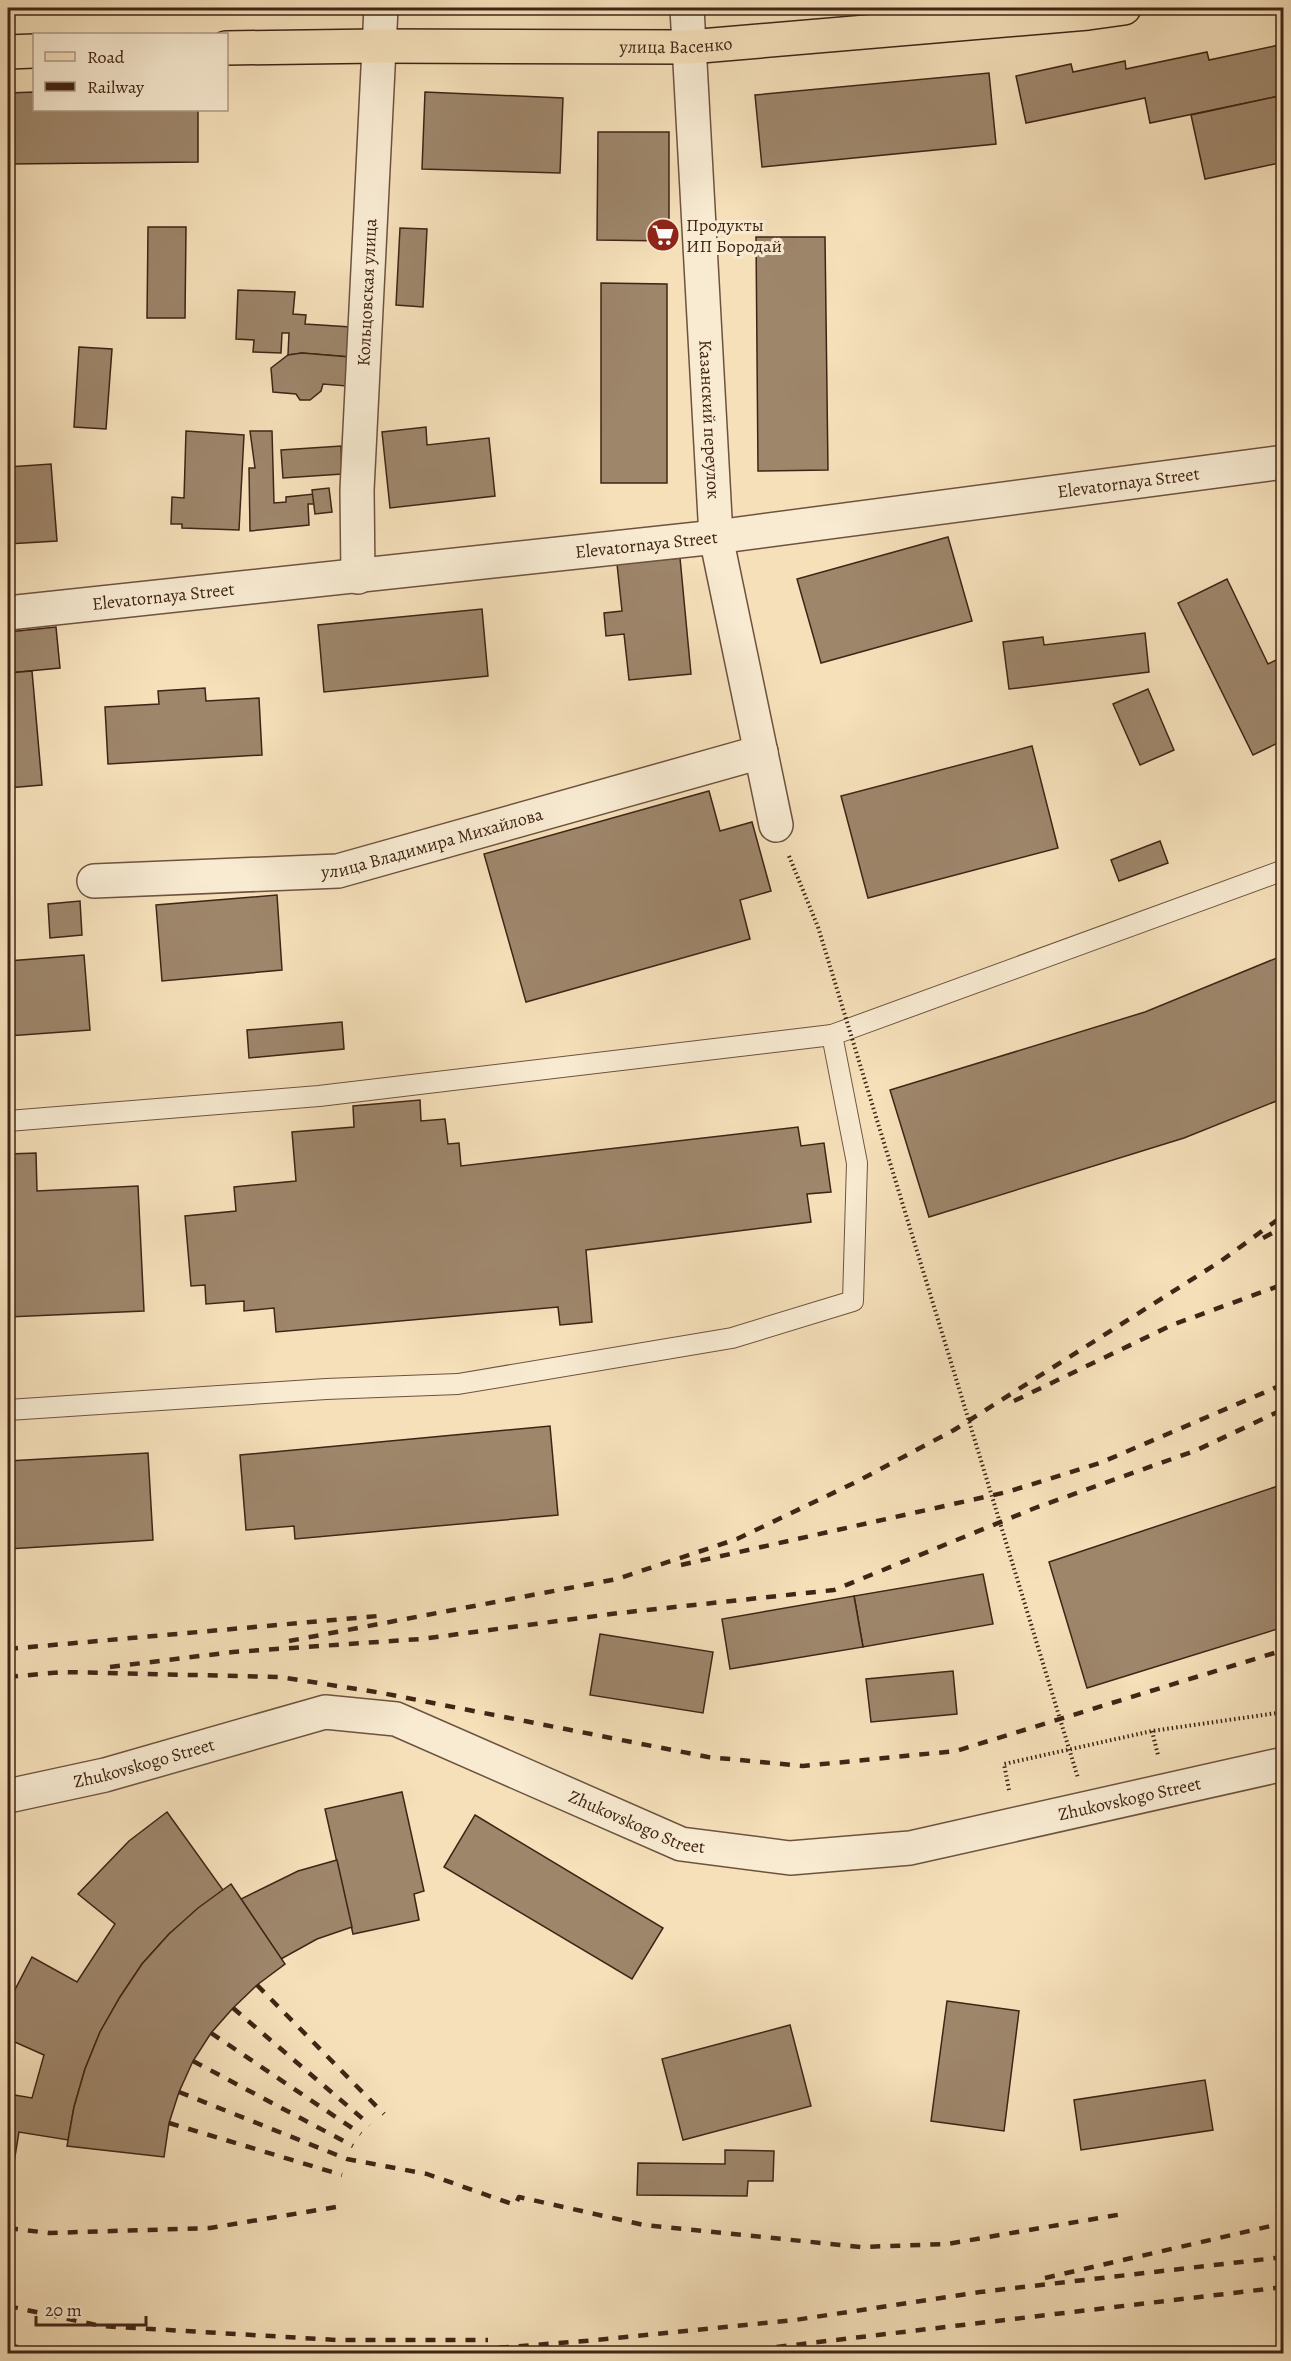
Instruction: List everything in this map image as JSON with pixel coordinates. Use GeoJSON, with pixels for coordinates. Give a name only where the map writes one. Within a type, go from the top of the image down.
{"type":"FeatureCollection","features":[{"type":"Feature","properties":{"kind":"main road","name":"улица Васенко"},"geometry":{"type":"LineString","coordinates":[[228,48],[689,47],[1124,8]]}},
{"type":"Feature","properties":{"kind":"main road"},"geometry":{"type":"LineString","coordinates":[[8,52],[33,51]]}},
{"type":"Feature","properties":{"kind":"street","name":"Кольцовская улица"},"geometry":{"type":"LineString","coordinates":[[358,577],[357,490],[377,46],[381,8]]}},
{"type":"Feature","properties":{"kind":"street","name":"Казанский переулок"},"geometry":{"type":"LineString","coordinates":[[687,8],[716,537],[776,825]]}},
{"type":"Feature","properties":{"kind":"street","name":"Elevatornaya Street"},"geometry":{"type":"LineString","coordinates":[[8,613],[716,537],[1284,462]]}},
{"type":"Feature","properties":{"kind":"street","name":"улица Владимира Михайлова"},"geometry":{"type":"LineString","coordinates":[[94,881],[338,871],[761,752]]}},
{"type":"Feature","properties":{"kind":"street","name":"Zhukovskogo Street"},"geometry":{"type":"LineString","coordinates":[[8,1796],[105,1775],[324,1713],[336,1713],[396,1719],[681,1844],[790,1858],[910,1848],[1284,1764]]}},
{"type":"Feature","properties":{"kind":"lane"},"geometry":{"type":"LineString","coordinates":[[8,1120],[319,1096],[832,1035],[1284,870]]}},
{"type":"Feature","properties":{"kind":"lane"},"geometry":{"type":"LineString","coordinates":[[8,1410],[326,1389],[458,1384],[732,1338],[854,1301],[857,1163],[832,1035]]}},
{"type":"Feature","properties":{"kind":"path"},"geometry":{"type":"LineString","coordinates":[[776,825],[818,927],[1078,1778]]}},
{"type":"Feature","properties":{"kind":"path"},"geometry":{"type":"LineString","coordinates":[[1010,1795],[1004,1764],[1152,1731],[1284,1712]]}},
{"type":"Feature","properties":{"kind":"path"},"geometry":{"type":"LineString","coordinates":[[1152,1731],[1159,1757]]}},
{"type":"Feature","properties":{"kind":"building"},"geometry":{"type":"Polygon","coordinates":[[[1279,45],[1284,68],[1284,95],[1150,123],[1145,98],[1026,123],[1016,76],[1071,64],[1073,72],[1125,61],[1126,69],[1207,52],[1209,60],[1279,45]]]}},
{"type":"Feature","properties":{"kind":"building"},"geometry":{"type":"Polygon","coordinates":[[[989,73],[996,144],[762,167],[755,95],[989,73]]]}},
{"type":"Feature","properties":{"kind":"building"},"geometry":{"type":"Polygon","coordinates":[[[33,92],[33,111],[198,111],[198,162],[8,164],[8,93],[33,92]]]}},
{"type":"Feature","properties":{"kind":"building"},"geometry":{"type":"Polygon","coordinates":[[[425,92],[563,98],[560,173],[422,169],[425,92]]]}},
{"type":"Feature","properties":{"kind":"building"},"geometry":{"type":"Polygon","coordinates":[[[1284,95],[1284,162],[1205,179],[1191,115],[1284,95]]]}},
{"type":"Feature","properties":{"kind":"building"},"geometry":{"type":"Polygon","coordinates":[[[598,132],[669,132],[669,241],[597,240],[598,132]]]}},
{"type":"Feature","properties":{"kind":"building"},"geometry":{"type":"Polygon","coordinates":[[[1280,211],[1284,211],[1284,230],[1280,211]]]}},
{"type":"Feature","properties":{"kind":"building"},"geometry":{"type":"Polygon","coordinates":[[[148,227],[186,227],[185,318],[147,318],[148,227]]]}},
{"type":"Feature","properties":{"kind":"building"},"geometry":{"type":"Polygon","coordinates":[[[400,228],[427,229],[423,307],[396,305],[400,228]]]}},
{"type":"Feature","properties":{"kind":"building"},"geometry":{"type":"Polygon","coordinates":[[[756,237],[825,237],[828,470],[758,471],[756,237]]]}},
{"type":"Feature","properties":{"kind":"building"},"geometry":{"type":"Polygon","coordinates":[[[601,283],[667,284],[667,483],[601,483],[601,283]]]}},
{"type":"Feature","properties":{"kind":"building"},"geometry":{"type":"Polygon","coordinates":[[[238,290],[295,292],[293,314],[306,315],[305,324],[351,327],[350,357],[302,353],[288,355],[289,333],[282,333],[281,353],[253,352],[254,340],[236,339],[238,290]]]}},
{"type":"Feature","properties":{"kind":"building"},"geometry":{"type":"Polygon","coordinates":[[[79,347],[112,349],[106,429],[74,427],[79,347]]]}},
{"type":"Feature","properties":{"kind":"building"},"geometry":{"type":"Polygon","coordinates":[[[302,353],[350,357],[347,386],[323,384],[321,391],[310,400],[300,400],[296,394],[273,392],[271,368],[288,355],[302,353]]]}},
{"type":"Feature","properties":{"kind":"building"},"geometry":{"type":"Polygon","coordinates":[[[426,427],[427,445],[489,438],[495,496],[390,508],[382,432],[426,427]]]}},
{"type":"Feature","properties":{"kind":"building"},"geometry":{"type":"Polygon","coordinates":[[[186,431],[244,435],[239,530],[182,528],[182,524],[171,524],[172,497],[184,498],[186,431]]]}},
{"type":"Feature","properties":{"kind":"building"},"geometry":{"type":"Polygon","coordinates":[[[250,431],[272,431],[274,503],[286,502],[286,497],[314,494],[315,504],[308,504],[309,525],[250,531],[249,468],[255,468],[250,431]]]}},
{"type":"Feature","properties":{"kind":"building"},"geometry":{"type":"Polygon","coordinates":[[[341,446],[342,474],[283,478],[281,450],[341,446]]]}},
{"type":"Feature","properties":{"kind":"building"},"geometry":{"type":"Polygon","coordinates":[[[51,464],[57,541],[8,544],[8,467],[51,464]]]}},
{"type":"Feature","properties":{"kind":"building"},"geometry":{"type":"Polygon","coordinates":[[[329,488],[332,512],[315,514],[312,490],[329,488]]]}},
{"type":"Feature","properties":{"kind":"building"},"geometry":{"type":"Polygon","coordinates":[[[948,537],[972,621],[821,663],[797,579],[948,537]]]}},
{"type":"Feature","properties":{"kind":"building"},"geometry":{"type":"Polygon","coordinates":[[[680,558],[691,674],[629,680],[624,634],[606,636],[604,613],[622,611],[617,564],[680,558]]]}},
{"type":"Feature","properties":{"kind":"building"},"geometry":{"type":"Polygon","coordinates":[[[1227,579],[1268,664],[1284,656],[1284,740],[1253,755],[1178,603],[1227,579]]]}},
{"type":"Feature","properties":{"kind":"building"},"geometry":{"type":"Polygon","coordinates":[[[482,609],[488,676],[324,692],[318,625],[482,609]]]}},
{"type":"Feature","properties":{"kind":"building"},"geometry":{"type":"Polygon","coordinates":[[[56,627],[60,668],[8,673],[8,632],[56,627]]]}},
{"type":"Feature","properties":{"kind":"building"},"geometry":{"type":"Polygon","coordinates":[[[1145,633],[1149,672],[1009,689],[1003,642],[1043,637],[1044,645],[1145,633]]]}},
{"type":"Feature","properties":{"kind":"building"},"geometry":{"type":"Polygon","coordinates":[[[32,671],[42,785],[8,788],[8,673],[32,671]]]}},
{"type":"Feature","properties":{"kind":"building"},"geometry":{"type":"Polygon","coordinates":[[[205,688],[206,701],[259,698],[262,755],[108,764],[105,707],[159,704],[158,691],[205,688]]]}},
{"type":"Feature","properties":{"kind":"building"},"geometry":{"type":"Polygon","coordinates":[[[1148,689],[1174,750],[1140,765],[1113,704],[1148,689]]]}},
{"type":"Feature","properties":{"kind":"building"},"geometry":{"type":"Polygon","coordinates":[[[1032,746],[1058,848],[868,898],[841,796],[1032,746]]]}},
{"type":"Feature","properties":{"kind":"building"},"geometry":{"type":"Polygon","coordinates":[[[709,791],[720,831],[752,822],[771,891],[740,900],[750,939],[526,1002],[484,854],[709,791]]]}},
{"type":"Feature","properties":{"kind":"building"},"geometry":{"type":"Polygon","coordinates":[[[1160,841],[1168,863],[1119,881],[1111,860],[1160,841]]]}},
{"type":"Feature","properties":{"kind":"building"},"geometry":{"type":"Polygon","coordinates":[[[277,895],[282,970],[162,981],[156,905],[277,895]]]}},
{"type":"Feature","properties":{"kind":"building"},"geometry":{"type":"Polygon","coordinates":[[[80,901],[82,935],[50,938],[48,904],[80,901]]]}},
{"type":"Feature","properties":{"kind":"building"},"geometry":{"type":"Polygon","coordinates":[[[84,955],[90,1030],[8,1036],[8,961],[84,955]]]}},
{"type":"Feature","properties":{"kind":"building"},"geometry":{"type":"Polygon","coordinates":[[[1284,955],[1284,1098],[1184,1138],[929,1217],[890,1090],[1145,1012],[1284,955]]]}},
{"type":"Feature","properties":{"kind":"building"},"geometry":{"type":"Polygon","coordinates":[[[342,1022],[344,1049],[249,1058],[247,1030],[342,1022]]]}},
{"type":"Feature","properties":{"kind":"building"},"geometry":{"type":"Polygon","coordinates":[[[420,1100],[421,1121],[445,1119],[448,1144],[459,1143],[461,1166],[798,1127],[801,1146],[824,1143],[831,1192],[807,1194],[811,1222],[586,1250],[592,1322],[560,1325],[558,1307],[276,1332],[274,1308],[244,1311],[244,1301],[206,1304],[205,1285],[191,1286],[185,1216],[236,1211],[234,1187],[296,1181],[292,1132],[354,1127],[353,1106],[420,1100]]]}},
{"type":"Feature","properties":{"kind":"building"},"geometry":{"type":"Polygon","coordinates":[[[36,1153],[37,1191],[138,1186],[144,1311],[8,1317],[8,1154],[36,1153]]]}},
{"type":"Feature","properties":{"kind":"building"},"geometry":{"type":"Polygon","coordinates":[[[550,1426],[558,1515],[295,1539],[294,1526],[246,1530],[240,1455],[550,1426]]]}},
{"type":"Feature","properties":{"kind":"building"},"geometry":{"type":"Polygon","coordinates":[[[148,1453],[153,1540],[8,1549],[8,1461],[148,1453]]]}},
{"type":"Feature","properties":{"kind":"building"},"geometry":{"type":"Polygon","coordinates":[[[1284,1484],[1284,1627],[1087,1688],[1049,1562],[1284,1484]]]}},
{"type":"Feature","properties":{"kind":"building"},"geometry":{"type":"Polygon","coordinates":[[[983,1574],[993,1624],[863,1647],[854,1596],[983,1574]]]}},
{"type":"Feature","properties":{"kind":"building"},"geometry":{"type":"Polygon","coordinates":[[[854,1596],[863,1647],[730,1669],[722,1619],[854,1596]]]}},
{"type":"Feature","properties":{"kind":"building"},"geometry":{"type":"Polygon","coordinates":[[[600,1634],[713,1652],[703,1713],[590,1695],[600,1634]]]}},
{"type":"Feature","properties":{"kind":"building"},"geometry":{"type":"Polygon","coordinates":[[[953,1671],[957,1714],[871,1722],[866,1679],[953,1671]]]}},
{"type":"Feature","properties":{"kind":"building"},"geometry":{"type":"Polygon","coordinates":[[[402,1792],[424,1891],[414,1894],[419,1920],[353,1934],[325,1809],[402,1792]]]}},
{"type":"Feature","properties":{"kind":"building"},"geometry":{"type":"Polygon","coordinates":[[[167,1812],[223,1890],[169,1934],[142,1964],[120,1997],[100,2032],[85,2069],[74,2107],[68,2140],[19,2132],[11,2181],[8,2181],[8,2094],[32,2098],[44,2055],[8,2039],[8,2003],[32,1957],[77,1982],[115,1924],[78,1894],[129,1841],[167,1812]]]}},
{"type":"Feature","properties":{"kind":"building"},"geometry":{"type":"Polygon","coordinates":[[[475,1815],[663,1928],[632,1979],[444,1867],[475,1815]]]}},
{"type":"Feature","properties":{"kind":"building"},"geometry":{"type":"Polygon","coordinates":[[[337,1860],[352,1927],[317,1939],[281,1959],[241,1899],[298,1871],[337,1860]]]}},
{"type":"Feature","properties":{"kind":"building"},"geometry":{"type":"Polygon","coordinates":[[[231,1884],[285,1964],[257,1985],[233,2008],[211,2033],[193,2061],[179,2092],[169,2123],[164,2157],[67,2146],[74,2107],[85,2069],[100,2032],[120,1997],[142,1964],[169,1934],[198,1908],[231,1884]]]}},
{"type":"Feature","properties":{"kind":"building"},"geometry":{"type":"Polygon","coordinates":[[[947,2001],[1019,2011],[1004,2131],[931,2121],[947,2001]]]}},
{"type":"Feature","properties":{"kind":"building"},"geometry":{"type":"Polygon","coordinates":[[[790,2025],[811,2106],[683,2140],[662,2059],[790,2025]]]}},
{"type":"Feature","properties":{"kind":"building"},"geometry":{"type":"Polygon","coordinates":[[[1205,2080],[1213,2130],[1081,2150],[1074,2100],[1205,2080]]]}},
{"type":"Feature","properties":{"kind":"building"},"geometry":{"type":"Polygon","coordinates":[[[725,2150],[774,2151],[773,2181],[748,2181],[747,2196],[637,2195],[638,2163],[725,2164],[725,2150]]]}},
{"type":"Feature","properties":{"kind":"railway"},"geometry":{"type":"LineString","coordinates":[[289,1641],[617,1579],[737,1539],[856,1482],[954,1430],[1221,1261],[1284,1215]]}},
{"type":"Feature","properties":{"kind":"railway"},"geometry":{"type":"LineString","coordinates":[[1263,1238],[1284,1227]]}},
{"type":"Feature","properties":{"kind":"railway"},"geometry":{"type":"LineString","coordinates":[[1014,1401],[1172,1325],[1284,1284]]}},
{"type":"Feature","properties":{"kind":"railway"},"geometry":{"type":"LineString","coordinates":[[681,1565],[1007,1492],[1100,1463],[1284,1384]]}},
{"type":"Feature","properties":{"kind":"railway"},"geometry":{"type":"LineString","coordinates":[[110,1667],[233,1652],[421,1639],[619,1613],[834,1590],[1035,1508],[1197,1450],[1284,1409]]}},
{"type":"Feature","properties":{"kind":"railway"},"geometry":{"type":"LineString","coordinates":[[8,1649],[378,1616]]}},
{"type":"Feature","properties":{"kind":"railway"},"geometry":{"type":"LineString","coordinates":[[8,1677],[62,1672],[280,1677],[382,1693],[708,1757],[803,1766],[956,1751],[1284,1650]]}},
{"type":"Feature","properties":{"kind":"railway"},"geometry":{"type":"LineString","coordinates":[[257,1985],[384,2114]]}},
{"type":"Feature","properties":{"kind":"railway"},"geometry":{"type":"LineString","coordinates":[[233,2008],[370,2125]]}},
{"type":"Feature","properties":{"kind":"railway"},"geometry":{"type":"LineString","coordinates":[[211,2033],[361,2134]]}},
{"type":"Feature","properties":{"kind":"railway"},"geometry":{"type":"LineString","coordinates":[[193,2061],[353,2146]]}},
{"type":"Feature","properties":{"kind":"railway"},"geometry":{"type":"LineString","coordinates":[[179,2092],[347,2159],[427,2174],[515,2205],[519,2197],[644,2225],[861,2247],[947,2244],[1123,2214]]}},
{"type":"Feature","properties":{"kind":"railway"},"geometry":{"type":"LineString","coordinates":[[169,2123],[342,2175]]}},
{"type":"Feature","properties":{"kind":"railway"},"geometry":{"type":"LineString","coordinates":[[8,2228],[49,2233],[210,2228],[342,2206]]}},
{"type":"Feature","properties":{"kind":"railway"},"geometry":{"type":"LineString","coordinates":[[1045,2278],[1284,2223]]}},
{"type":"Feature","properties":{"kind":"railway"},"geometry":{"type":"LineString","coordinates":[[419,2354],[585,2341],[795,2320],[980,2292],[1284,2257]]}},
{"type":"Feature","properties":{"kind":"railway"},"geometry":{"type":"LineString","coordinates":[[717,2354],[1284,2287]]}},
{"type":"Feature","properties":{"kind":"railway"},"geometry":{"type":"LineString","coordinates":[[8,2306],[101,2326],[337,2340],[488,2340]]}},
{"type":"Feature","properties":{"kind":"railway"},"geometry":{"type":"LineString","coordinates":[[8,2346],[85,2354]]}},
{"type":"Feature","properties":{"kind":"place","name":"Продукты ИП Бородай"},"geometry":{"type":"Point","coordinates":[663,235]}}]}
